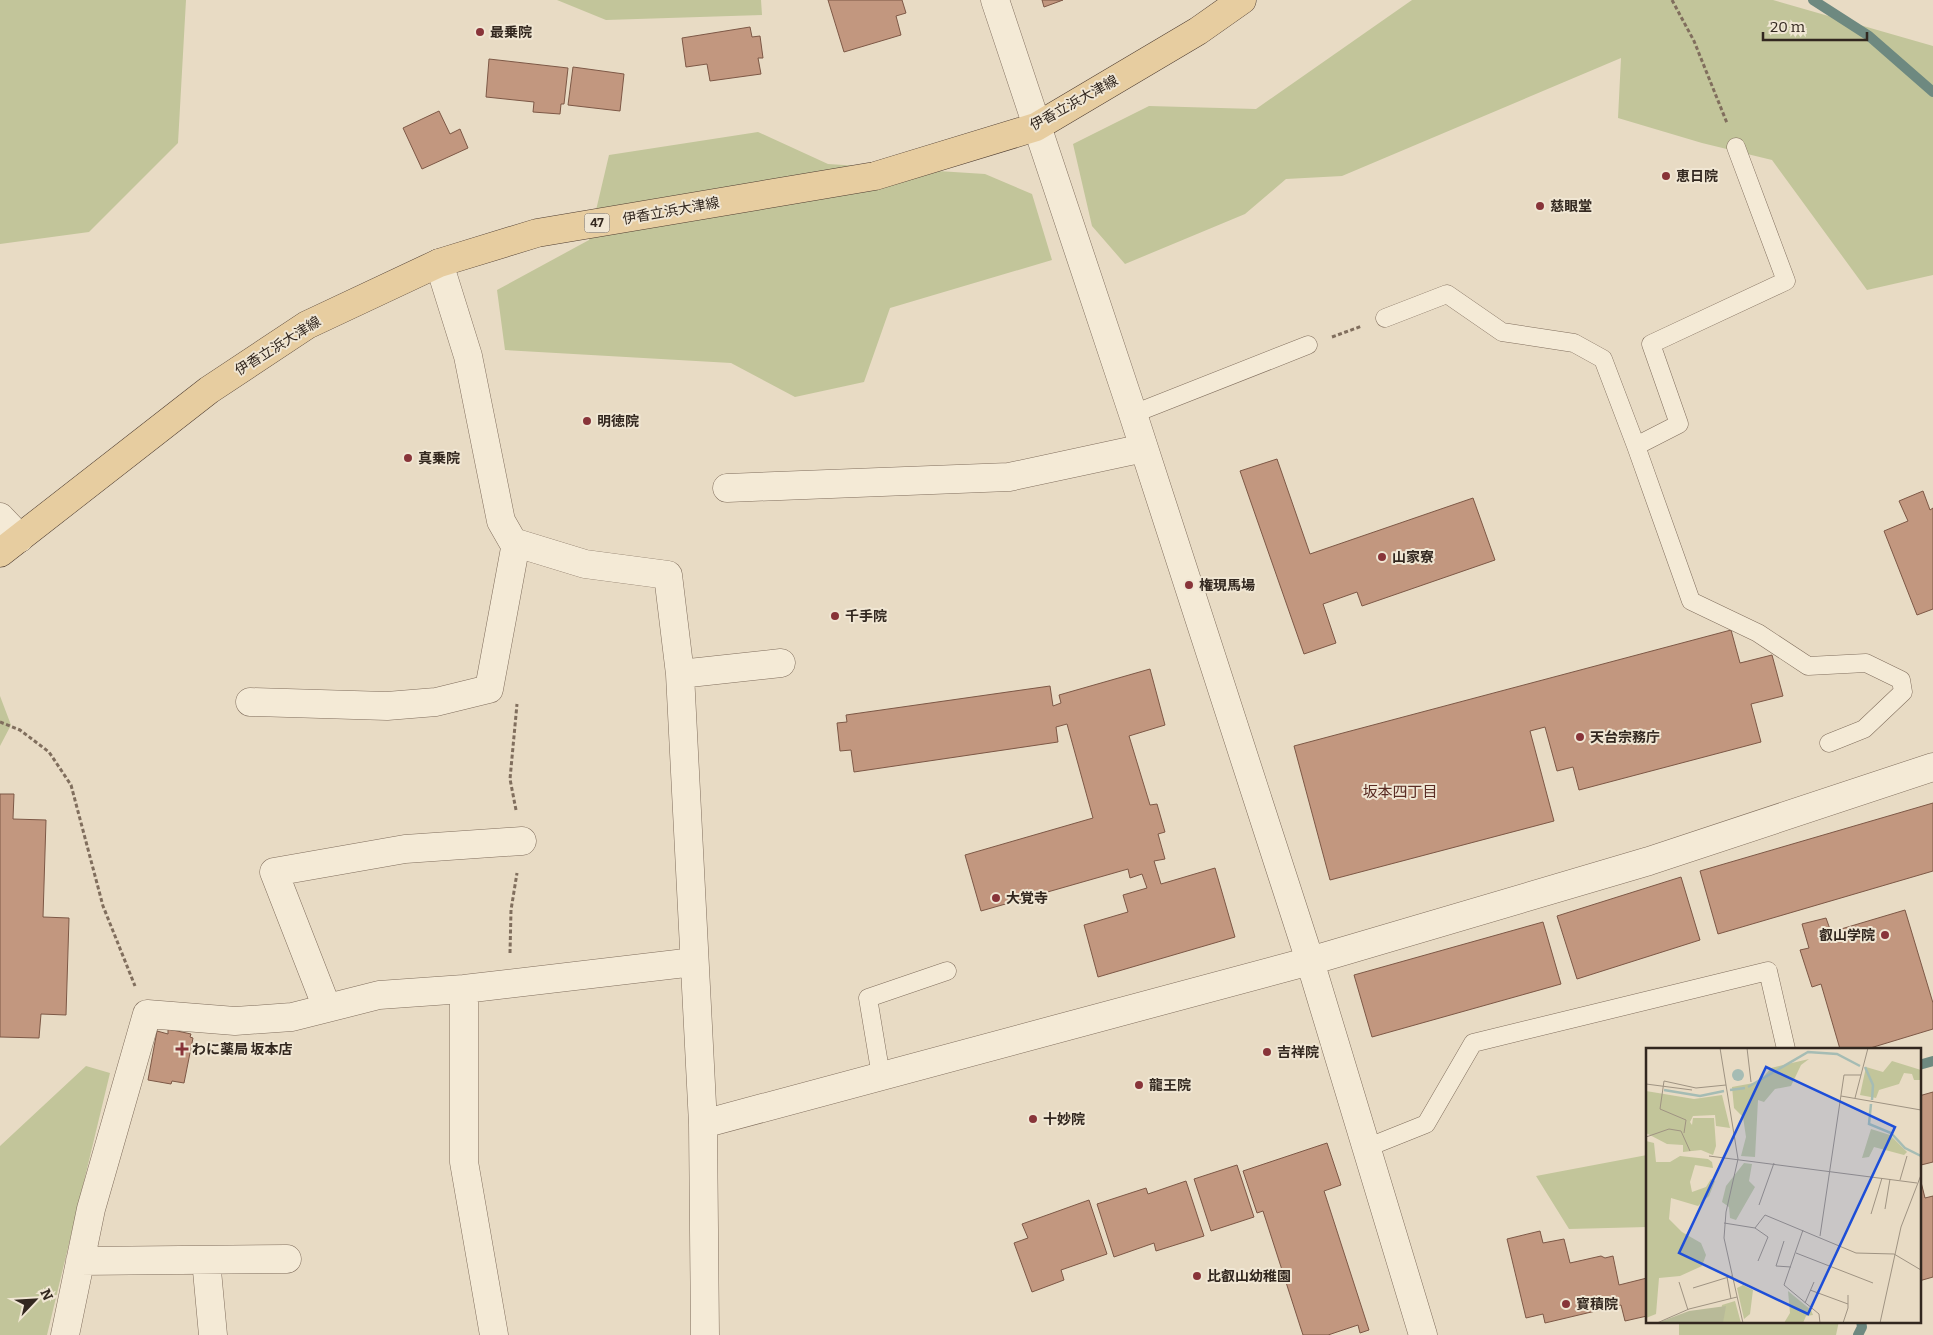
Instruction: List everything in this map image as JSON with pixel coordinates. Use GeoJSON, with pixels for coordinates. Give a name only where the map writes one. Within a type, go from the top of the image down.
{"type":"FeatureCollection","features":[{"type":"Feature","properties":{"kind":"main road","name":"伊香立浜大津線"},"geometry":{"type":"LineString","coordinates":[[10,546],[209,390],[307,325],[439,262],[537,233],[875,176],[1036,127],[1198,31],[1242,0]]}},
{"type":"Feature","properties":{"kind":"street"},"geometry":{"type":"LineString","coordinates":[[995,0],[1133,414],[1310,961],[1423,1335]]}},
{"type":"Feature","properties":{"kind":"street"},"geometry":{"type":"LineString","coordinates":[[439,262],[468,356],[501,521],[513,542],[585,564],[668,575],[680,674],[703,1124],[705,1335]]}},
{"type":"Feature","properties":{"kind":"street"},"geometry":{"type":"LineString","coordinates":[[727,488],[1009,477],[1144,448]]}},
{"type":"Feature","properties":{"kind":"street"},"geometry":{"type":"LineString","coordinates":[[0,517],[10,546]]}},
{"type":"Feature","properties":{"kind":"street"},"geometry":{"type":"LineString","coordinates":[[250,702],[386,706],[436,702],[489,689],[516,543]]}},
{"type":"Feature","properties":{"kind":"street"},"geometry":{"type":"LineString","coordinates":[[680,674],[781,662]]}},
{"type":"Feature","properties":{"kind":"street"},"geometry":{"type":"LineString","coordinates":[[703,1124],[1310,961],[1649,861],[1933,767]]}},
{"type":"Feature","properties":{"kind":"street"},"geometry":{"type":"LineString","coordinates":[[327,1008],[274,872],[405,849],[522,841]]}},
{"type":"Feature","properties":{"kind":"street"},"geometry":{"type":"LineString","coordinates":[[65,1335],[91,1209],[147,1014],[235,1021],[292,1017],[379,994],[464,989],[694,962]]}},
{"type":"Feature","properties":{"kind":"street"},"geometry":{"type":"LineString","coordinates":[[464,989],[464,1162],[494,1335]]}},
{"type":"Feature","properties":{"kind":"street"},"geometry":{"type":"LineString","coordinates":[[80,1261],[287,1259]]}},
{"type":"Feature","properties":{"kind":"street"},"geometry":{"type":"LineString","coordinates":[[206,1260],[213,1335]]}},
{"type":"Feature","properties":{"kind":"lane"},"geometry":{"type":"LineString","coordinates":[[1636,446],[1679,424],[1651,344],[1786,281],[1736,147]]}},
{"type":"Feature","properties":{"kind":"lane"},"geometry":{"type":"LineString","coordinates":[[1386,318],[1447,294],[1502,332],[1574,344],[1603,359],[1691,601],[1758,633],[1808,666],[1866,663],[1901,680],[1903,692],[1864,729],[1829,743]]}},
{"type":"Feature","properties":{"kind":"lane"},"geometry":{"type":"LineString","coordinates":[[1133,414],[1308,345]]}},
{"type":"Feature","properties":{"kind":"lane"},"geometry":{"type":"LineString","coordinates":[[1366,1148],[1426,1124],[1473,1043],[1768,971],[1786,1048]]}},
{"type":"Feature","properties":{"kind":"lane"},"geometry":{"type":"LineString","coordinates":[[881,1076],[868,998],[947,972]]}},
{"type":"Feature","properties":{"kind":"path"},"geometry":{"type":"LineString","coordinates":[[1672,0],[1694,41],[1736,147]]}},
{"type":"Feature","properties":{"kind":"path"},"geometry":{"type":"LineString","coordinates":[[1308,345],[1386,318]]}},
{"type":"Feature","properties":{"kind":"path"},"geometry":{"type":"LineString","coordinates":[[0,722],[20,730],[49,752],[71,786],[103,906],[147,1014]]}},
{"type":"Feature","properties":{"kind":"green space"},"geometry":{"type":"Polygon","coordinates":[[[0,0],[186,0],[178,143],[89,232],[0,244],[0,0]]]}},
{"type":"Feature","properties":{"kind":"green space"},"geometry":{"type":"Polygon","coordinates":[[[557,0],[761,0],[762,15],[606,20],[557,0]]]}},
{"type":"Feature","properties":{"kind":"green space"},"geometry":{"type":"Polygon","coordinates":[[[1412,0],[1773,0],[1933,46],[1933,275],[1867,290],[1772,160],[1702,143],[1618,118],[1621,58],[1342,176],[1286,179],[1245,214],[1125,264],[1092,226],[1073,144],[1149,106],[1256,109],[1412,0]]]}},
{"type":"Feature","properties":{"kind":"green space"},"geometry":{"type":"Polygon","coordinates":[[[758,132],[828,164],[985,174],[1032,194],[1052,260],[890,308],[864,382],[795,397],[731,363],[505,350],[497,290],[589,240],[609,155],[758,132]]]}},
{"type":"Feature","properties":{"kind":"green space"},"geometry":{"type":"Polygon","coordinates":[[[0,696],[11,725],[0,746],[0,696]]]}},
{"type":"Feature","properties":{"kind":"green space"},"geometry":{"type":"Polygon","coordinates":[[[86,1066],[110,1073],[47,1335],[0,1335],[0,1146],[86,1066]]]}},
{"type":"Feature","properties":{"kind":"green space"},"geometry":{"type":"Polygon","coordinates":[[[1646,1155],[1646,1227],[1569,1229],[1536,1176],[1646,1155]]]}},
{"type":"Feature","properties":{"kind":"green space"},"geometry":{"type":"Polygon","coordinates":[[[1679,1322],[1839,1322],[1836,1335],[1679,1335],[1679,1322]]]}},
{"type":"Feature","properties":{"kind":"building"},"geometry":{"type":"Polygon","coordinates":[[[828,0],[902,0],[906,13],[896,16],[901,35],[844,52],[828,0]]]}},
{"type":"Feature","properties":{"kind":"building"},"geometry":{"type":"Polygon","coordinates":[[[1042,0],[1063,0],[1044,7],[1042,0]]]}},
{"type":"Feature","properties":{"kind":"building"},"geometry":{"type":"Polygon","coordinates":[[[750,27],[752,37],[760,36],[763,58],[758,58],[761,74],[710,81],[707,64],[686,67],[682,38],[750,27]]]}},
{"type":"Feature","properties":{"kind":"building"},"geometry":{"type":"Polygon","coordinates":[[[489,59],[568,68],[564,104],[561,104],[560,114],[533,112],[534,102],[486,97],[489,59]]]}},
{"type":"Feature","properties":{"kind":"building"},"geometry":{"type":"Polygon","coordinates":[[[573,67],[624,74],[620,111],[568,105],[573,67]]]}},
{"type":"Feature","properties":{"kind":"building"},"geometry":{"type":"Polygon","coordinates":[[[439,111],[450,134],[460,129],[468,148],[422,169],[403,128],[439,111]]]}},
{"type":"Feature","properties":{"kind":"building","name":"山家寮"},"geometry":{"type":"Polygon","coordinates":[[[1277,459],[1310,554],[1473,498],[1495,560],[1362,606],[1357,592],[1323,604],[1336,643],[1304,654],[1240,471],[1277,459]]]}},
{"type":"Feature","properties":{"kind":"building"},"geometry":{"type":"Polygon","coordinates":[[[1923,491],[1930,510],[1933,508],[1933,609],[1917,615],[1884,531],[1908,521],[1899,501],[1923,491]]]}},
{"type":"Feature","properties":{"kind":"building"},"geometry":{"type":"Polygon","coordinates":[[[1731,630],[1740,663],[1772,655],[1783,696],[1751,704],[1761,742],[1579,790],[1573,767],[1557,771],[1545,727],[1530,731],[1554,821],[1330,880],[1294,746],[1731,630]]]}},
{"type":"Feature","properties":{"kind":"building"},"geometry":{"type":"Polygon","coordinates":[[[1150,669],[1165,725],[1129,736],[1150,805],[1157,804],[1165,832],[1158,834],[1165,859],[1154,861],[1161,884],[1215,868],[1235,937],[1098,977],[1084,925],[1128,912],[1123,895],[1147,888],[1142,874],[1130,878],[1128,869],[981,911],[965,855],[1093,818],[1067,724],[1056,727],[1058,742],[854,772],[851,750],[840,751],[837,723],[847,722],[846,715],[1050,686],[1053,706],[1061,703],[1059,695],[1150,669]]]}},
{"type":"Feature","properties":{"kind":"building"},"geometry":{"type":"Polygon","coordinates":[[[0,794],[14,794],[13,819],[46,820],[43,917],[69,918],[66,1015],[41,1014],[39,1038],[0,1037],[0,794]]]}},
{"type":"Feature","properties":{"kind":"building"},"geometry":{"type":"Polygon","coordinates":[[[1933,803],[1933,871],[1718,934],[1700,871],[1933,803]]]}},
{"type":"Feature","properties":{"kind":"building"},"geometry":{"type":"Polygon","coordinates":[[[1681,877],[1700,940],[1577,979],[1557,916],[1681,877]]]}},
{"type":"Feature","properties":{"kind":"building"},"geometry":{"type":"Polygon","coordinates":[[[1905,910],[1933,1003],[1933,1029],[1870,1048],[1840,1048],[1821,984],[1812,987],[1800,950],[1809,948],[1802,924],[1826,918],[1831,932],[1905,910]]]}},
{"type":"Feature","properties":{"kind":"building"},"geometry":{"type":"Polygon","coordinates":[[[1543,922],[1561,984],[1372,1037],[1354,975],[1543,922]]]}},
{"type":"Feature","properties":{"kind":"building"},"geometry":{"type":"Polygon","coordinates":[[[168,1029],[191,1034],[190,1037],[193,1038],[184,1083],[172,1081],[171,1084],[148,1080],[157,1031],[168,1034],[168,1029]]]}},
{"type":"Feature","properties":{"kind":"building"},"geometry":{"type":"Polygon","coordinates":[[[1933,1092],[1933,1162],[1921,1165],[1920,1162],[1920,1096],[1933,1092]]]}},
{"type":"Feature","properties":{"kind":"building"},"geometry":{"type":"Polygon","coordinates":[[[1327,1143],[1341,1185],[1324,1191],[1369,1330],[1360,1333],[1358,1325],[1328,1335],[1303,1335],[1263,1211],[1257,1213],[1243,1171],[1327,1143]]]}},
{"type":"Feature","properties":{"kind":"building"},"geometry":{"type":"Polygon","coordinates":[[[1237,1165],[1254,1217],[1211,1231],[1194,1179],[1237,1165]]]}},
{"type":"Feature","properties":{"kind":"building"},"geometry":{"type":"Polygon","coordinates":[[[1920,1178],[1925,1198],[1933,1196],[1933,1277],[1920,1281],[1920,1178]]]}},
{"type":"Feature","properties":{"kind":"building"},"geometry":{"type":"Polygon","coordinates":[[[1186,1181],[1204,1236],[1156,1251],[1154,1243],[1114,1257],[1097,1204],[1146,1188],[1148,1194],[1186,1181]]]}},
{"type":"Feature","properties":{"kind":"building"},"geometry":{"type":"Polygon","coordinates":[[[1089,1200],[1107,1254],[1061,1270],[1064,1280],[1032,1292],[1014,1243],[1028,1238],[1022,1224],[1089,1200]]]}},
{"type":"Feature","properties":{"kind":"building"},"geometry":{"type":"Polygon","coordinates":[[[1540,1231],[1543,1243],[1564,1239],[1570,1263],[1601,1256],[1605,1258],[1613,1256],[1619,1285],[1646,1278],[1646,1316],[1625,1321],[1621,1305],[1545,1323],[1543,1314],[1526,1318],[1507,1239],[1540,1231]]]}},
{"type":"Feature","properties":{"kind":"waterway"},"geometry":{"type":"LineString","coordinates":[[1813,0],[1869,36],[1933,92]]}},
{"type":"Feature","properties":{"kind":"waterway"},"geometry":{"type":"LineString","coordinates":[[1920,1065],[1933,1061]]}},
{"type":"Feature","properties":{"kind":"waterway"},"geometry":{"type":"LineString","coordinates":[[1858,1335],[1862,1327],[1861,1322]]}},
{"type":"Feature","properties":{"kind":"place","name":"最乗院"},"geometry":{"type":"Point","coordinates":[480,32]}},
{"type":"Feature","properties":{"kind":"place","name":"恵日院"},"geometry":{"type":"Point","coordinates":[1666,176]}},
{"type":"Feature","properties":{"kind":"place","name":"慈眼堂"},"geometry":{"type":"Point","coordinates":[1540,206]}},
{"type":"Feature","properties":{"kind":"place","name":"明徳院"},"geometry":{"type":"Point","coordinates":[587,421]}},
{"type":"Feature","properties":{"kind":"place","name":"真乗院"},"geometry":{"type":"Point","coordinates":[408,458]}},
{"type":"Feature","properties":{"kind":"place","name":"山家寮"},"geometry":{"type":"Point","coordinates":[1382,557]}},
{"type":"Feature","properties":{"kind":"place","name":"権現馬場"},"geometry":{"type":"Point","coordinates":[1189,585]}},
{"type":"Feature","properties":{"kind":"place","name":"千手院"},"geometry":{"type":"Point","coordinates":[835,616]}},
{"type":"Feature","properties":{"kind":"place","name":"天台宗務庁"},"geometry":{"type":"Point","coordinates":[1580,737]}},
{"type":"Feature","properties":{"kind":"place","name":"大覚寺"},"geometry":{"type":"Point","coordinates":[996,898]}},
{"type":"Feature","properties":{"kind":"place","name":"叡山学院"},"geometry":{"type":"Point","coordinates":[1885,935]}},
{"type":"Feature","properties":{"kind":"place","name":"わに薬局 坂本店"},"geometry":{"type":"Point","coordinates":[182,1049]}},
{"type":"Feature","properties":{"kind":"place","name":"吉祥院"},"geometry":{"type":"Point","coordinates":[1267,1052]}},
{"type":"Feature","properties":{"kind":"place","name":"龍王院"},"geometry":{"type":"Point","coordinates":[1139,1085]}},
{"type":"Feature","properties":{"kind":"place","name":"十妙院"},"geometry":{"type":"Point","coordinates":[1033,1119]}},
{"type":"Feature","properties":{"kind":"place","name":"比叡山幼稚園"},"geometry":{"type":"Point","coordinates":[1197,1276]}},
{"type":"Feature","properties":{"kind":"place","name":"寳積院"},"geometry":{"type":"Point","coordinates":[1566,1304]}},
{"type":"Feature","properties":{"kind":"district","name":"坂本四丁目"},"geometry":{"type":"Point","coordinates":[1400,792]}}]}
